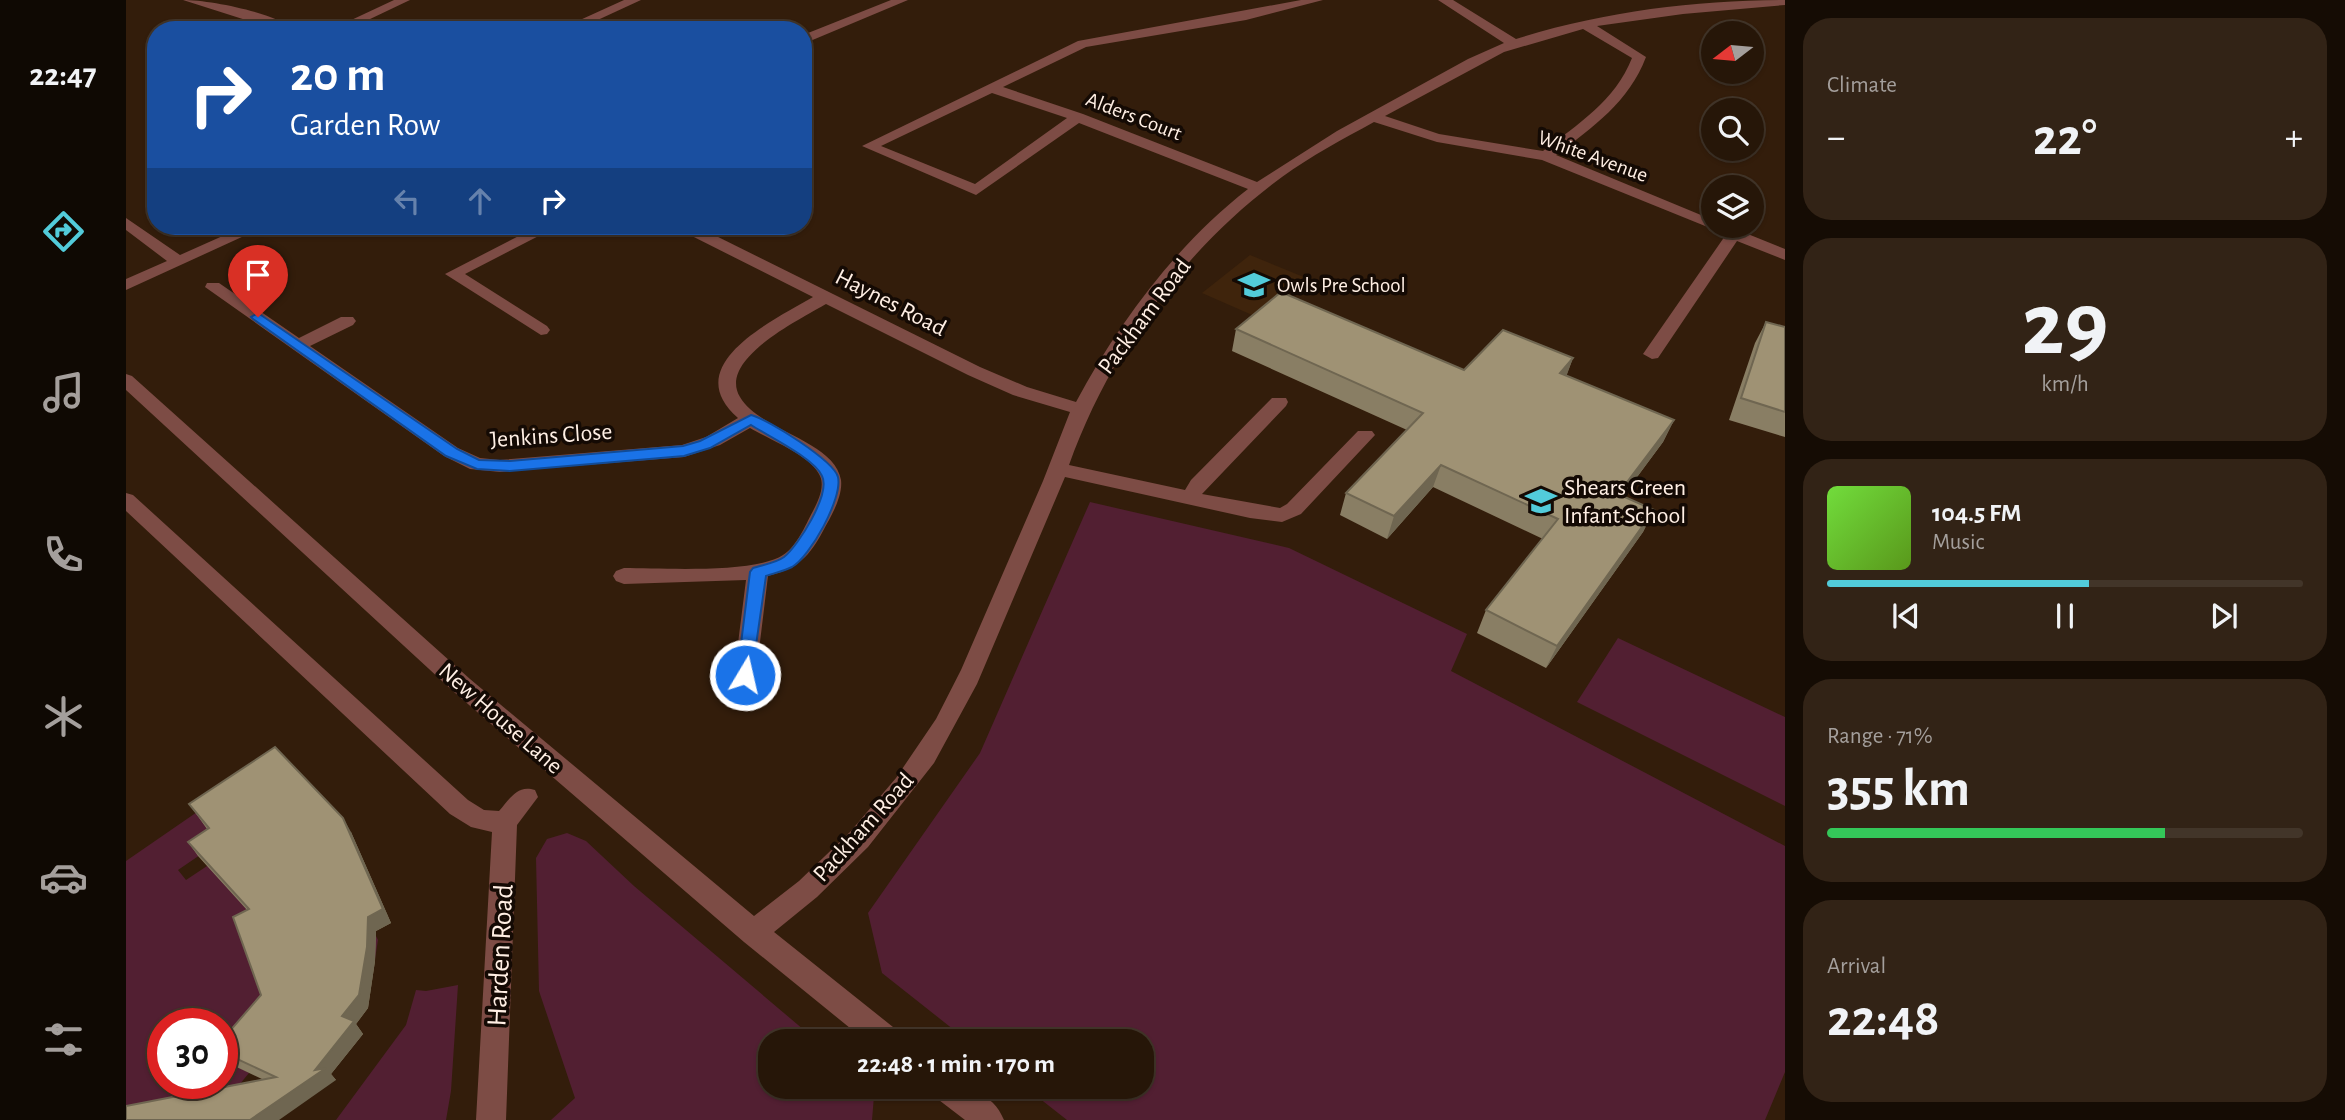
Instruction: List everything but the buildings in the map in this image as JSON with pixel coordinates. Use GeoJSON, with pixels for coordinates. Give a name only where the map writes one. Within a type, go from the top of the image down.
{"type":"FeatureCollection","features":[{"type":"Feature","properties":{"kind":"street"},"geometry":{"type":"LineString","coordinates":[[189,0],[234,10],[265,21]]}},
{"type":"Feature","properties":{"kind":"street"},"geometry":{"type":"LineString","coordinates":[[356,21],[404,0]]}},
{"type":"Feature","properties":{"kind":"street"},"geometry":{"type":"LineString","coordinates":[[585,21],[635,0]]}},
{"type":"Feature","properties":{"kind":"street"},"geometry":{"type":"LineString","coordinates":[[812,36],[902,0]]}},
{"type":"Feature","properties":{"kind":"street"},"geometry":{"type":"LineString","coordinates":[[1078,117],[976,190],[869,146],[1083,44],[1241,12],[1317,0]]}},
{"type":"Feature","properties":{"kind":"street"},"geometry":{"type":"LineString","coordinates":[[1444,0],[1513,43]]}},
{"type":"Feature","properties":{"kind":"street","name":"Packham Road"},"geometry":{"type":"LineString","coordinates":[[753,933],[788,908],[859,838],[895,799],[927,753],[963,692],[1058,469],[1080,409],[1117,344],[1194,250],[1260,188],[1277,174],[1373,117],[1513,43],[1586,25],[1785,1]]}},
{"type":"Feature","properties":{"kind":"street"},"geometry":{"type":"LineString","coordinates":[[1546,156],[1608,107],[1634,74],[1639,57],[1586,25]]}},
{"type":"Feature","properties":{"kind":"street","name":"Alders Court"},"geometry":{"type":"LineString","coordinates":[[991,88],[1078,117],[1260,188]]}},
{"type":"Feature","properties":{"kind":"street","name":"White Avenue"},"geometry":{"type":"LineString","coordinates":[[1373,117],[1437,138],[1546,156],[1701,221]]}},
{"type":"Feature","properties":{"kind":"street"},"geometry":{"type":"LineString","coordinates":[[126,223],[178,261]]}},
{"type":"Feature","properties":{"kind":"street"},"geometry":{"type":"LineString","coordinates":[[126,285],[237,235]]}},
{"type":"Feature","properties":{"kind":"street"},"geometry":{"type":"LineString","coordinates":[[532,235],[453,274],[541,330]]}},
{"type":"Feature","properties":{"kind":"street","name":"Haynes Road"},"geometry":{"type":"LineString","coordinates":[[702,235],[1010,387],[1080,409]]}},
{"type":"Feature","properties":{"kind":"street"},"geometry":{"type":"LineString","coordinates":[[1652,354],[1731,238]]}},
{"type":"Feature","properties":{"kind":"street","name":"White Avenue"},"geometry":{"type":"LineString","coordinates":[[1744,238],[1785,255]]}},
{"type":"Feature","properties":{"kind":"street","name":"Jenkins Close"},"geometry":{"type":"LineString","coordinates":[[213,288],[299,345],[451,453],[477,464],[510,466],[684,451],[705,445],[751,419]]}},
{"type":"Feature","properties":{"kind":"street"},"geometry":{"type":"LineString","coordinates":[[624,576],[758,572],[788,562],[808,540],[826,503],[831,479],[825,467],[736,407],[729,396],[726,383],[730,367],[737,357],[771,331],[827,297]]}},
{"type":"Feature","properties":{"kind":"street"},"geometry":{"type":"LineString","coordinates":[[299,345],[347,321]]}},
{"type":"Feature","properties":{"kind":"street","name":"New House Lane"},"geometry":{"type":"LineString","coordinates":[[126,380],[404,634],[556,767],[753,933],[873,1029]]}},
{"type":"Feature","properties":{"kind":"street"},"geometry":{"type":"LineString","coordinates":[[1191,496],[1198,485],[1279,402]]}},
{"type":"Feature","properties":{"kind":"street"},"geometry":{"type":"LineString","coordinates":[[1058,469],[1250,511],[1285,514],[1365,435]]}},
{"type":"Feature","properties":{"kind":"street"},"geometry":{"type":"LineString","coordinates":[[126,500],[459,807],[480,820],[505,822],[526,797]]}},
{"type":"Feature","properties":{"kind":"street"},"geometry":{"type":"LineString","coordinates":[[745,675],[758,572]]}},
{"type":"Feature","properties":{"kind":"street","name":"Harden Road"},"geometry":{"type":"LineString","coordinates":[[491,1120],[505,822]]}},
{"type":"Feature","properties":{"kind":"street"},"geometry":{"type":"LineString","coordinates":[[957,1099],[973,1116]]}},
{"type":"Feature","properties":{"kind":"shaded area","name":"Owls Pre School"},"geometry":{"type":"Polygon","coordinates":[[[1250,255],[1306,278],[1259,318],[1202,293],[1250,255]]]}},
{"type":"Feature","properties":{"kind":"shaded area"},"geometry":{"type":"Polygon","coordinates":[[[1090,502],[1289,548],[1467,634],[1451,671],[1785,846],[1785,1072],[1765,1120],[1067,1120],[1040,1099],[1154,1099],[1154,1029],[953,1029],[882,973],[868,913],[980,753],[1090,502]]]}},
{"type":"Feature","properties":{"kind":"shaded area"},"geometry":{"type":"Polygon","coordinates":[[[1618,638],[1785,717],[1785,806],[1577,702],[1618,638]]]}},
{"type":"Feature","properties":{"kind":"shaded area"},"geometry":{"type":"Polygon","coordinates":[[[229,790],[219,842],[178,870],[186,880],[207,866],[374,932],[378,940],[375,959],[331,964],[238,1051],[238,1008],[147,1008],[147,1099],[217,1099],[126,1120],[126,861],[229,790]]]}},
{"type":"Feature","properties":{"kind":"shaded area"},"geometry":{"type":"Polygon","coordinates":[[[567,833],[586,841],[634,886],[803,1029],[758,1029],[758,1099],[874,1099],[872,1120],[551,1120],[575,1098],[539,991],[536,858],[547,839],[567,833]]]}},
{"type":"Feature","properties":{"kind":"shaded area"},"geometry":{"type":"Polygon","coordinates":[[[458,985],[451,1091],[446,1120],[336,1120],[406,1025],[416,990],[426,991],[458,985]]]}},
{"type":"Feature","properties":{"kind":"shaded area"},"geometry":{"type":"Polygon","coordinates":[[[238,1067],[249,1073],[238,1086],[238,1067]]]}},
{"type":"Feature","properties":{"kind":"place","name":"Owls Pre School"},"geometry":{"type":"Point","coordinates":[1254,285]}},
{"type":"Feature","properties":{"kind":"place","name":"Shears Green Infant School"},"geometry":{"type":"Point","coordinates":[1541,501]}},
{"type":"Feature","properties":{"kind":"route"},"geometry":{"type":"LineString","coordinates":[[258,317],[451,453],[477,464],[510,466],[684,451],[705,445],[751,419],[825,467],[831,479],[831,488],[821,516],[808,540],[792,560],[772,570],[758,572],[745,675]]}}]}
